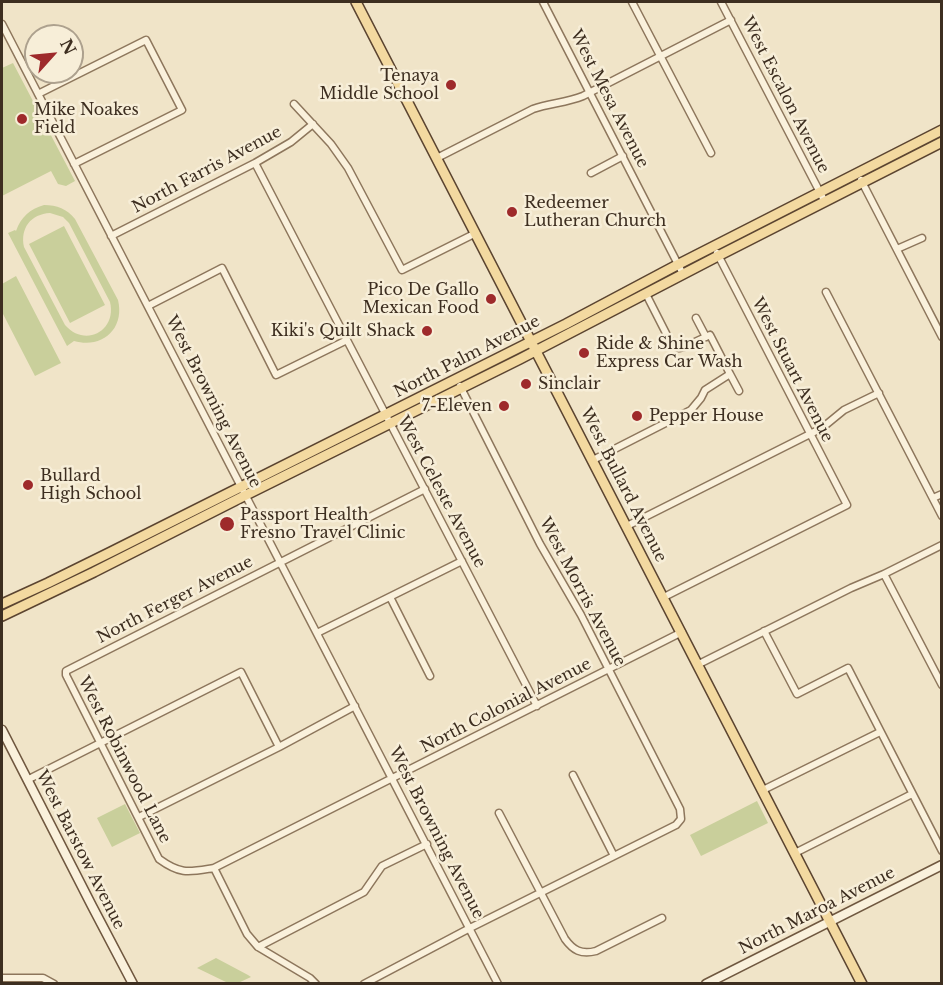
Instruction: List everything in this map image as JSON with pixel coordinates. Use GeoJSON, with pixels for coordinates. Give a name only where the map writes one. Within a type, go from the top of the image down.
{"type":"FeatureCollection","features":[{"type":"Feature","properties":{"kind":"main road","name":"West Bullard Avenue"},"geometry":{"type":"LineString","coordinates":[[356,2],[862,984]]}},
{"type":"Feature","properties":{"kind":"main road","name":"North Palm Avenue"},"geometry":{"type":"LineString","coordinates":[[2,604],[244,491],[459,384],[534,346],[679,264],[716,251],[860,178],[942,130]]}},
{"type":"Feature","properties":{"kind":"main road","name":"North Palm Avenue"},"geometry":{"type":"LineString","coordinates":[[860,178],[942,142]]}},
{"type":"Feature","properties":{"kind":"main road","name":"North Palm Avenue"},"geometry":{"type":"LineString","coordinates":[[534,346],[602,317],[683,274],[716,251]]}},
{"type":"Feature","properties":{"kind":"main road"},"geometry":{"type":"LineString","coordinates":[[602,317],[603,310],[630,296],[646,282]]}},
{"type":"Feature","properties":{"kind":"main road","name":"North Palm Avenue"},"geometry":{"type":"LineString","coordinates":[[2,616],[116,562],[244,491]]}},
{"type":"Feature","properties":{"kind":"street","name":"West Mesa Avenue"},"geometry":{"type":"LineString","coordinates":[[543,2],[683,274]]}},
{"type":"Feature","properties":{"kind":"street"},"geometry":{"type":"LineString","coordinates":[[632,2],[711,153]]}},
{"type":"Feature","properties":{"kind":"street","name":"West Escalon Avenue"},"geometry":{"type":"LineString","coordinates":[[721,2],[823,197]]}},
{"type":"Feature","properties":{"kind":"street"},"geometry":{"type":"LineString","coordinates":[[437,158],[533,109],[572,100],[590,92],[731,21]]}},
{"type":"Feature","properties":{"kind":"street","name":"West Browning Avenue"},"geometry":{"type":"LineString","coordinates":[[2,24],[498,984]]}},
{"type":"Feature","properties":{"kind":"street"},"geometry":{"type":"LineString","coordinates":[[38,94],[146,40],[182,110],[74,164]]}},
{"type":"Feature","properties":{"kind":"street"},"geometry":{"type":"LineString","coordinates":[[294,104],[331,144],[348,168],[402,270],[476,233]]}},
{"type":"Feature","properties":{"kind":"street","name":"North Farris Avenue"},"geometry":{"type":"LineString","coordinates":[[111,236],[255,163],[291,142],[313,124]]}},
{"type":"Feature","properties":{"kind":"street"},"geometry":{"type":"LineString","coordinates":[[591,173],[624,156]]}},
{"type":"Feature","properties":{"kind":"street","name":"West Celeste Avenue"},"geometry":{"type":"LineString","coordinates":[[255,163],[537,706]]}},
{"type":"Feature","properties":{"kind":"street"},"geometry":{"type":"LineString","coordinates":[[860,178],[942,337]]}},
{"type":"Feature","properties":{"kind":"street"},"geometry":{"type":"LineString","coordinates":[[897,249],[922,238]]}},
{"type":"Feature","properties":{"kind":"street","name":"West Stuart Avenue"},"geometry":{"type":"LineString","coordinates":[[664,597],[847,505],[716,251]]}},
{"type":"Feature","properties":{"kind":"street"},"geometry":{"type":"LineString","coordinates":[[148,306],[222,268],[276,375],[347,340]]}},
{"type":"Feature","properties":{"kind":"street"},"geometry":{"type":"LineString","coordinates":[[826,292],[942,516]]}},
{"type":"Feature","properties":{"kind":"street"},"geometry":{"type":"LineString","coordinates":[[646,294],[669,340],[675,347],[684,347],[710,335],[739,391]]}},
{"type":"Feature","properties":{"kind":"street"},"geometry":{"type":"LineString","coordinates":[[696,318],[706,337]]}},
{"type":"Feature","properties":{"kind":"street"},"geometry":{"type":"LineString","coordinates":[[593,460],[691,410],[705,390],[730,374]]}},
{"type":"Feature","properties":{"kind":"street","name":"West Morris Avenue"},"geometry":{"type":"LineString","coordinates":[[459,384],[540,544],[581,615],[680,809],[681,819],[676,825],[614,856]]}},
{"type":"Feature","properties":{"kind":"street"},"geometry":{"type":"LineString","coordinates":[[627,526],[810,434],[828,424],[844,411],[879,393]]}},
{"type":"Feature","properties":{"kind":"street","name":"North Ferger Avenue"},"geometry":{"type":"LineString","coordinates":[[66,671],[425,489]]}},
{"type":"Feature","properties":{"kind":"street"},"geometry":{"type":"LineString","coordinates":[[933,498],[942,494]]}},
{"type":"Feature","properties":{"kind":"street"},"geometry":{"type":"LineString","coordinates":[[699,664],[942,544]]}},
{"type":"Feature","properties":{"kind":"street"},"geometry":{"type":"LineString","coordinates":[[111,552],[116,562]]}},
{"type":"Feature","properties":{"kind":"street"},"geometry":{"type":"LineString","coordinates":[[317,633],[462,561]]}},
{"type":"Feature","properties":{"kind":"street"},"geometry":{"type":"LineString","coordinates":[[884,574],[942,685]]}},
{"type":"Feature","properties":{"kind":"street"},"geometry":{"type":"LineString","coordinates":[[390,597],[430,676]]}},
{"type":"Feature","properties":{"kind":"street"},"geometry":{"type":"LineString","coordinates":[[764,631],[797,694],[848,668],[942,851]]}},
{"type":"Feature","properties":{"kind":"street","name":"North Colonial Avenue"},"geometry":{"type":"LineString","coordinates":[[214,868],[682,632]]}},
{"type":"Feature","properties":{"kind":"street","name":"West Robinwood Lane"},"geometry":{"type":"LineString","coordinates":[[66,671],[159,859],[172,868],[189,872],[214,868]]}},
{"type":"Feature","properties":{"kind":"street"},"geometry":{"type":"LineString","coordinates":[[27,780],[241,672],[279,747]]}},
{"type":"Feature","properties":{"kind":"street"},"geometry":{"type":"LineString","coordinates":[[139,817],[355,706]]}},
{"type":"Feature","properties":{"kind":"street","name":"West Barstow Avenue"},"geometry":{"type":"LineString","coordinates":[[2,730],[133,984]]}},
{"type":"Feature","properties":{"kind":"street"},"geometry":{"type":"LineString","coordinates":[[763,790],[880,732]]}},
{"type":"Feature","properties":{"kind":"street"},"geometry":{"type":"LineString","coordinates":[[364,984],[614,856],[573,775]]}},
{"type":"Feature","properties":{"kind":"street"},"geometry":{"type":"LineString","coordinates":[[795,853],[912,794]]}},
{"type":"Feature","properties":{"kind":"street"},"geometry":{"type":"LineString","coordinates":[[499,813],[565,939],[572,948],[581,953],[596,951],[662,918]]}},
{"type":"Feature","properties":{"kind":"street"},"geometry":{"type":"LineString","coordinates":[[258,947],[364,892],[382,866],[427,844]]}},
{"type":"Feature","properties":{"kind":"street","name":"North Maroa Avenue"},"geometry":{"type":"LineString","coordinates":[[706,984],[942,865]]}},
{"type":"Feature","properties":{"kind":"street"},"geometry":{"type":"LineString","coordinates":[[214,868],[247,934],[258,947],[310,978],[316,984]]}},
{"type":"Feature","properties":{"kind":"street"},"geometry":{"type":"LineString","coordinates":[[2,978],[43,978],[54,984]]}},
{"type":"Feature","properties":{"kind":"green space","name":"Mike Noakes Field"},"geometry":{"type":"Polygon","coordinates":[[[13,63],[75,181],[66,186],[58,184],[51,171],[2,196],[2,68],[13,63]]]}},
{"type":"Feature","properties":{"kind":"green space"},"geometry":{"type":"Polygon","coordinates":[[[44,205],[57,207],[65,210],[75,219],[118,300],[118,320],[115,328],[102,339],[84,343],[74,341],[67,346],[8,233],[16,231],[23,218],[30,211],[44,205]],[[50,213],[32,219],[25,228],[24,247],[65,325],[81,335],[98,333],[109,321],[110,302],[69,223],[63,217],[50,213]]]}},
{"type":"Feature","properties":{"kind":"green space"},"geometry":{"type":"Polygon","coordinates":[[[64,226],[105,305],[70,323],[29,244],[64,226]]]}},
{"type":"Feature","properties":{"kind":"green space"},"geometry":{"type":"Polygon","coordinates":[[[16,276],[61,363],[35,376],[2,312],[2,284],[16,276]]]}},
{"type":"Feature","properties":{"kind":"green space"},"geometry":{"type":"Polygon","coordinates":[[[757,801],[768,823],[701,856],[690,835],[757,801]]]}},
{"type":"Feature","properties":{"kind":"green space"},"geometry":{"type":"Polygon","coordinates":[[[125,804],[140,833],[112,847],[97,818],[125,804]]]}},
{"type":"Feature","properties":{"kind":"green space"},"geometry":{"type":"Polygon","coordinates":[[[216,958],[251,977],[238,983],[228,983],[197,968],[216,958]]]}},
{"type":"Feature","properties":{"kind":"place","name":"Tenaya Middle School"},"geometry":{"type":"Point","coordinates":[451,85]}},
{"type":"Feature","properties":{"kind":"place","name":"Mike Noakes Field"},"geometry":{"type":"Point","coordinates":[22,119]}},
{"type":"Feature","properties":{"kind":"place","name":"Redeemer Lutheran Church"},"geometry":{"type":"Point","coordinates":[512,212]}},
{"type":"Feature","properties":{"kind":"place","name":"Pico De Gallo Mexican Food"},"geometry":{"type":"Point","coordinates":[491,299]}},
{"type":"Feature","properties":{"kind":"place","name":"Kiki's Quilt Shack"},"geometry":{"type":"Point","coordinates":[427,331]}},
{"type":"Feature","properties":{"kind":"place","name":"Ride & Shine Express Car Wash"},"geometry":{"type":"Point","coordinates":[584,353]}},
{"type":"Feature","properties":{"kind":"place","name":"Sinclair"},"geometry":{"type":"Point","coordinates":[526,384]}},
{"type":"Feature","properties":{"kind":"place","name":"7-Eleven"},"geometry":{"type":"Point","coordinates":[504,406]}},
{"type":"Feature","properties":{"kind":"place","name":"Pepper House"},"geometry":{"type":"Point","coordinates":[637,416]}},
{"type":"Feature","properties":{"kind":"place","name":"Bullard High School"},"geometry":{"type":"Point","coordinates":[28,485]}},
{"type":"Feature","properties":{"kind":"place","name":"Passport Health Fresno Travel Clinic"},"geometry":{"type":"Point","coordinates":[227,524]}}]}
